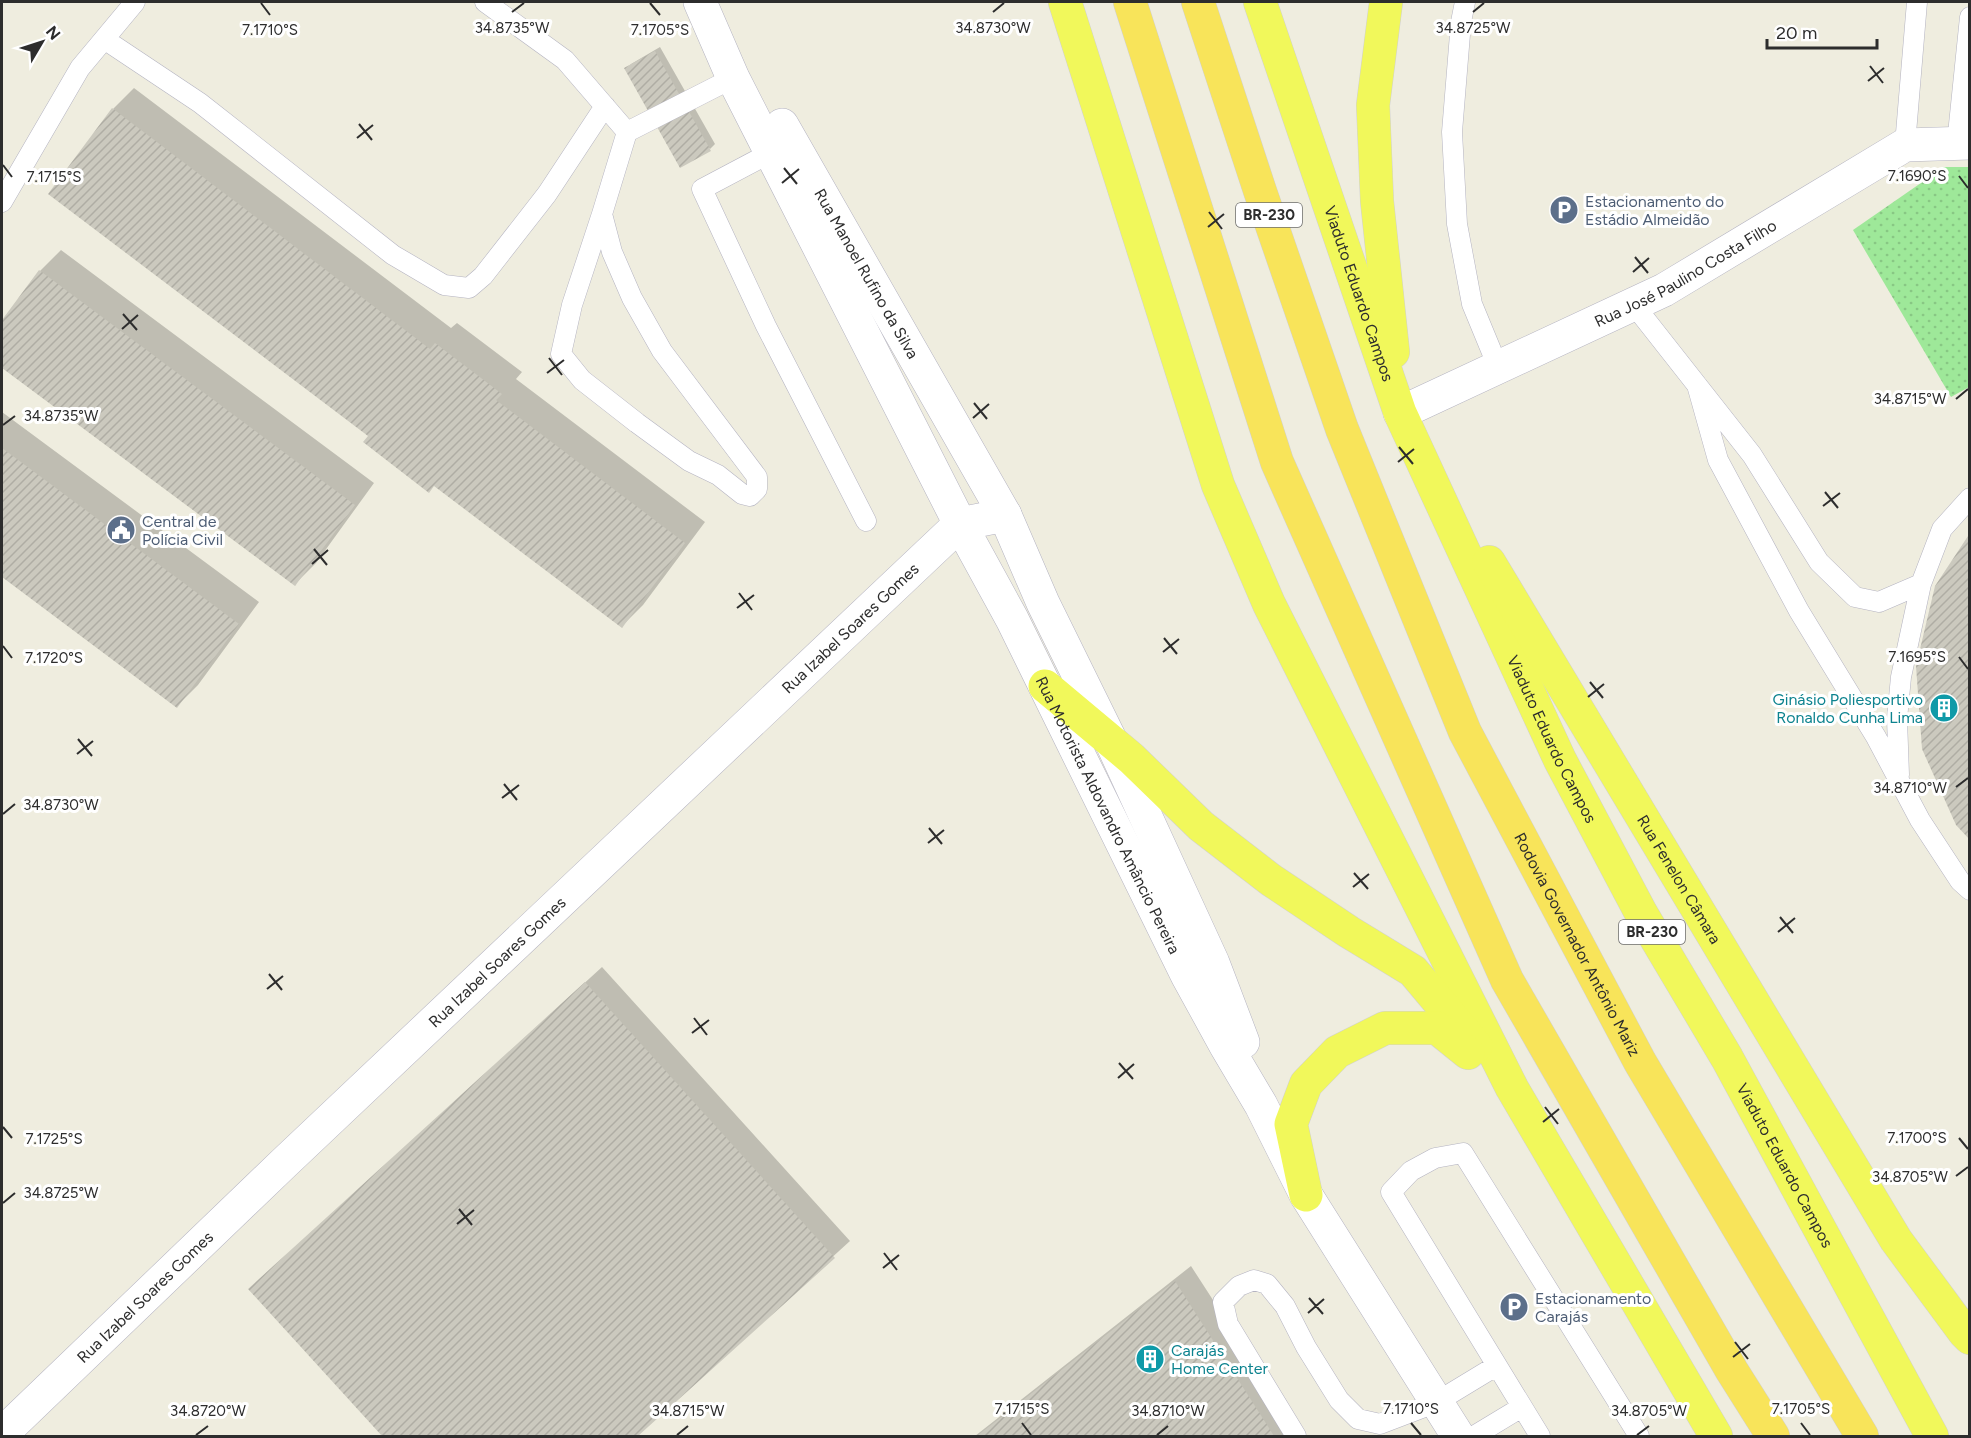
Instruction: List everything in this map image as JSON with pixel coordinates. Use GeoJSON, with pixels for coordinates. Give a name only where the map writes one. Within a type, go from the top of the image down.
{"type":"FeatureCollection","features":[{"type":"Feature","properties":{"kind":"highway"},"geometry":{"type":"LineString","coordinates":[[1131,2],[1277,462],[1507,980],[1732,1371],[1773,1437]]}},
{"type":"Feature","properties":{"kind":"highway","name":"Rodovia Governador Antônio Mariz"},"geometry":{"type":"LineString","coordinates":[[1198,2],[1342,429],[1465,732],[1640,1062],[1862,1437]]}},
{"type":"Feature","properties":{"kind":"main road","name":"Rua Manoel Rufino da Silva"},"geometry":{"type":"LineString","coordinates":[[700,2],[733,78],[960,524]]}},
{"type":"Feature","properties":{"kind":"main road","name":"Rua Manoel Rufino da Silva"},"geometry":{"type":"LineString","coordinates":[[711,2],[744,53],[790,140],[1005,515]]}},
{"type":"Feature","properties":{"kind":"main road"},"geometry":{"type":"LineString","coordinates":[[1065,2],[1218,485],[1269,604],[1512,1088],[1716,1437]]}},
{"type":"Feature","properties":{"kind":"main road","name":"Viaduto Eduardo Campos"},"geometry":{"type":"LineString","coordinates":[[1260,2],[1400,414],[1560,760],[1641,913],[1727,1058],[1932,1437]]}},
{"type":"Feature","properties":{"kind":"main road"},"geometry":{"type":"LineString","coordinates":[[1386,2],[1373,105],[1377,201],[1400,414]]}},
{"type":"Feature","properties":{"kind":"main road","name":"Rua José Paulino Costa Filho"},"geometry":{"type":"LineString","coordinates":[[1400,414],[1664,290],[1905,145],[1963,144]]}},
{"type":"Feature","properties":{"kind":"main road","name":"Rua Fenelon Câmara"},"geometry":{"type":"LineString","coordinates":[[1400,414],[1896,1240],[1970,1338]]}},
{"type":"Feature","properties":{"kind":"main road"},"geometry":{"type":"LineString","coordinates":[[960,524],[1005,515]]}},
{"type":"Feature","properties":{"kind":"main road","name":"Rua Motorista Aldovandro Amâncio Pereira"},"geometry":{"type":"LineString","coordinates":[[1005,515],[1043,603],[1111,741],[1213,963],[1243,1040],[1261,1105]]}},
{"type":"Feature","properties":{"kind":"main road","name":"Rua Motorista Aldovandro Amâncio Pereira"},"geometry":{"type":"LineString","coordinates":[[960,524],[1012,619],[1187,975],[1261,1105],[1306,1195],[1458,1437]]}},
{"type":"Feature","properties":{"kind":"main road","name":"Rua Izabel Soares Gomes"},"geometry":{"type":"LineString","coordinates":[[2,1434],[283,1164],[960,524]]}},
{"type":"Feature","properties":{"kind":"main road"},"geometry":{"type":"LineString","coordinates":[[1045,686],[1111,741],[1201,826],[1271,880],[1413,971],[1512,1088]]}},
{"type":"Feature","properties":{"kind":"main road"},"geometry":{"type":"LineString","coordinates":[[1306,1195],[1292,1125],[1306,1084],[1337,1052],[1385,1029],[1437,1028],[1512,1088]]}},
{"type":"Feature","properties":{"kind":"lane"},"geometry":{"type":"LineString","coordinates":[[2,202],[80,68],[135,2]]}},
{"type":"Feature","properties":{"kind":"lane"},"geometry":{"type":"LineString","coordinates":[[485,2],[564,60],[627,132]]}},
{"type":"Feature","properties":{"kind":"lane"},"geometry":{"type":"LineString","coordinates":[[1465,2],[1461,22],[1452,132],[1457,224],[1472,304],[1498,367]]}},
{"type":"Feature","properties":{"kind":"lane"},"geometry":{"type":"LineString","coordinates":[[1905,145],[1917,2]]}},
{"type":"Feature","properties":{"kind":"lane"},"geometry":{"type":"LineString","coordinates":[[1963,144],[1970,17]]}},
{"type":"Feature","properties":{"kind":"lane"},"geometry":{"type":"LineString","coordinates":[[104,39],[200,103],[393,255],[444,285],[469,288],[483,276],[547,194],[605,106]]}},
{"type":"Feature","properties":{"kind":"lane"},"geometry":{"type":"LineString","coordinates":[[602,214],[612,252],[632,298],[662,351],[757,477],[757,489],[750,496],[742,494],[718,475],[689,461],[637,423],[582,380],[561,354],[572,306],[627,132],[733,78]]}},
{"type":"Feature","properties":{"kind":"lane"},"geometry":{"type":"LineString","coordinates":[[772,152],[702,189],[766,326],[866,521]]}},
{"type":"Feature","properties":{"kind":"lane"},"geometry":{"type":"LineString","coordinates":[[1634,305],[1752,455],[1819,562],[1855,597],[1879,602],[1920,584]]}},
{"type":"Feature","properties":{"kind":"lane"},"geometry":{"type":"LineString","coordinates":[[1697,385],[1718,460],[1799,611],[1876,737],[1920,820],[1960,881],[1970,890]]}},
{"type":"Feature","properties":{"kind":"lane"},"geometry":{"type":"LineString","coordinates":[[1899,781],[1897,719],[1901,676],[1920,584],[1942,529],[1970,498]]}},
{"type":"Feature","properties":{"kind":"lane"},"geometry":{"type":"LineString","coordinates":[[1540,1437],[1391,1192],[1411,1171],[1435,1158],[1463,1153],[1639,1437]]}},
{"type":"Feature","properties":{"kind":"lane"},"geometry":{"type":"LineString","coordinates":[[1296,1437],[1228,1324],[1223,1302],[1239,1286],[1254,1280],[1267,1284],[1285,1306],[1306,1347],[1339,1400],[1358,1419],[1380,1424],[1435,1403],[1496,1366]]}},
{"type":"Feature","properties":{"kind":"lane"},"geometry":{"type":"LineString","coordinates":[[1473,1437],[1522,1407]]}},
{"type":"Feature","properties":{"kind":"green space"},"geometry":{"type":"Polygon","coordinates":[[[1944,167],[1970,167],[1969,387],[1951,397],[1853,230],[1944,167]]]}},
{"type":"Feature","properties":{"kind":"building"},"geometry":{"type":"Polygon","coordinates":[[[655,51],[711,151],[680,168],[624,68],[655,51]]]}},
{"type":"Feature","properties":{"kind":"building"},"geometry":{"type":"Polygon","coordinates":[[[112,108],[430,349],[435,343],[502,394],[496,400],[685,543],[622,628],[434,486],[429,493],[363,442],[368,436],[48,194],[112,108]]]}},
{"type":"Feature","properties":{"kind":"building"},"geometry":{"type":"Polygon","coordinates":[[[39,270],[355,505],[295,586],[2,368],[2,320],[39,270]]]}},
{"type":"Feature","properties":{"kind":"building"},"geometry":{"type":"Polygon","coordinates":[[[2,448],[239,624],[177,708],[2,577],[2,448]]]}},
{"type":"Feature","properties":{"kind":"building","name":"Ginásio Poliesportivo Ronaldo Cunha Lima"},"geometry":{"type":"Polygon","coordinates":[[[1970,533],[1970,840],[1956,825],[1922,749],[1916,666],[1935,586],[1970,533]]]}},
{"type":"Feature","properties":{"kind":"building"},"geometry":{"type":"Polygon","coordinates":[[[585,982],[835,1258],[638,1436],[382,1436],[248,1289],[585,982]]]}},
{"type":"Feature","properties":{"kind":"building","name":"Carajás Home Center"},"geometry":{"type":"Polygon","coordinates":[[[1175,1281],[1274,1436],[977,1436],[1175,1281]]]}},
{"type":"Feature","properties":{"kind":"place","name":"Estacionamento do Estádio Almeidão"},"geometry":{"type":"Point","coordinates":[1564,210]}},
{"type":"Feature","properties":{"kind":"place","name":"Central de Polícia Civil"},"geometry":{"type":"Point","coordinates":[121,530]}},
{"type":"Feature","properties":{"kind":"place","name":"Ginásio Poliesportivo Ronaldo Cunha Lima"},"geometry":{"type":"Point","coordinates":[1944,708]}},
{"type":"Feature","properties":{"kind":"place","name":"Estacionamento Carajás"},"geometry":{"type":"Point","coordinates":[1514,1307]}},
{"type":"Feature","properties":{"kind":"place","name":"Carajás Home Center"},"geometry":{"type":"Point","coordinates":[1150,1359]}}]}
